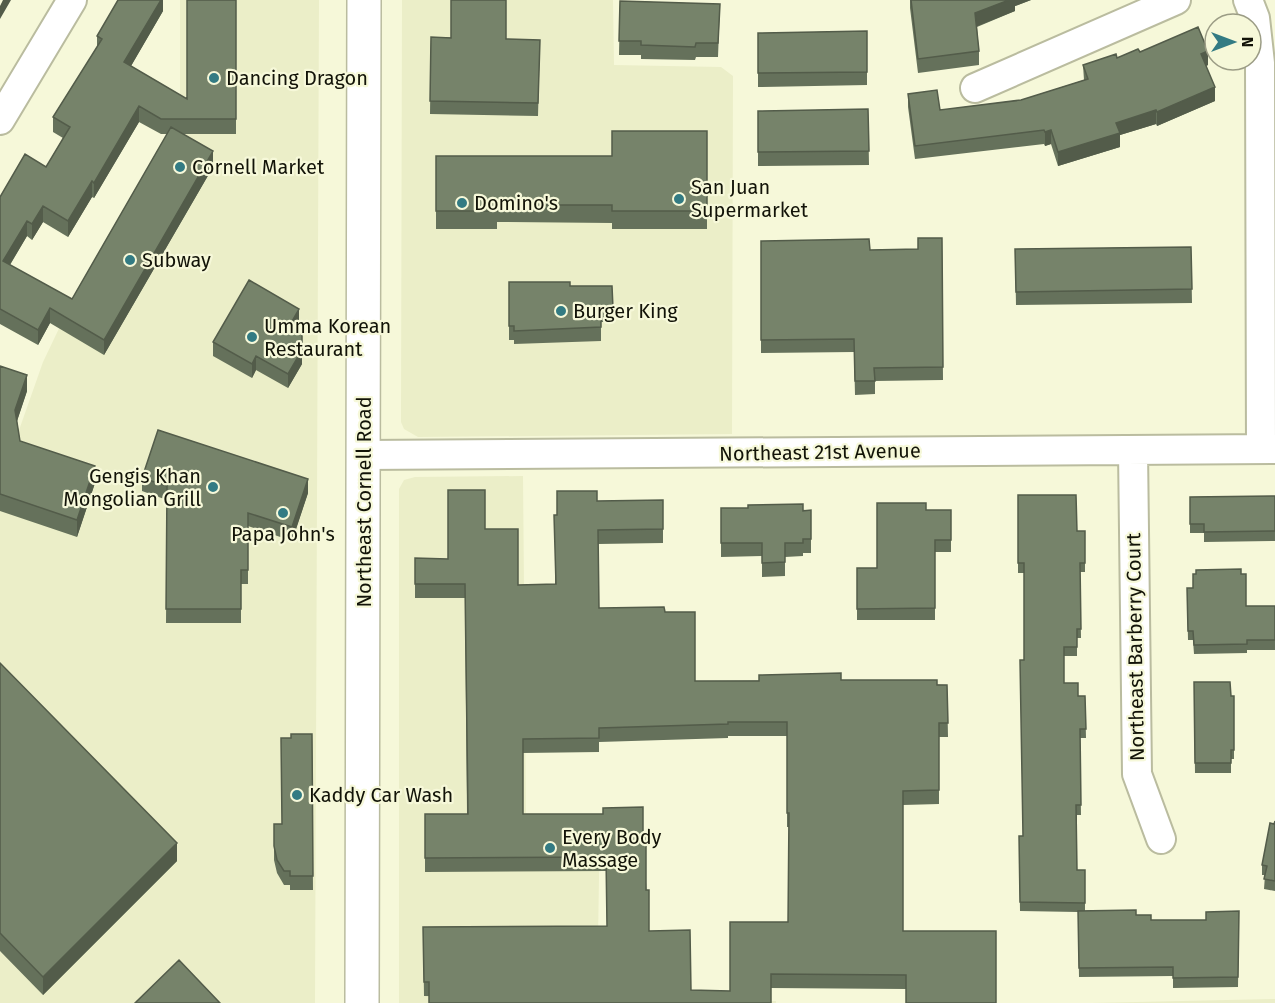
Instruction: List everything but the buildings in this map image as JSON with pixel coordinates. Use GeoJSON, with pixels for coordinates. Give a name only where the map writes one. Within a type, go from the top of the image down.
{"type":"FeatureCollection","features":[{"type":"Feature","properties":{"kind":"highway","name":"Northeast Cornell Road"},"geometry":{"type":"LineString","coordinates":[[362,1003],[364,0]]}},
{"type":"Feature","properties":{"kind":"street"},"geometry":{"type":"LineString","coordinates":[[0,120],[72,0]]}},
{"type":"Feature","properties":{"kind":"street"},"geometry":{"type":"LineString","coordinates":[[975,88],[1176,0]]}},
{"type":"Feature","properties":{"kind":"street"},"geometry":{"type":"LineString","coordinates":[[1248,0],[1255,18],[1260,63],[1267,291],[1268,449]]}},
{"type":"Feature","properties":{"kind":"street","name":"Northeast 21st Avenue"},"geometry":{"type":"LineString","coordinates":[[364,456],[1268,449]]}},
{"type":"Feature","properties":{"kind":"street","name":"Northeast Barberry Court"},"geometry":{"type":"LineString","coordinates":[[1133,450],[1137,774],[1161,839]]}},
{"type":"Feature","properties":{"kind":"shaded area"},"geometry":{"type":"Polygon","coordinates":[[[180,0],[319,0],[315,1003],[0,1003],[0,427],[18,433],[43,362],[75,295],[180,114],[180,0]]]}},
{"type":"Feature","properties":{"kind":"shaded area"},"geometry":{"type":"Polygon","coordinates":[[[402,0],[613,0],[614,65],[721,67],[733,76],[732,434],[418,437],[404,429],[401,422],[402,0]]]}},
{"type":"Feature","properties":{"kind":"shaded area"},"geometry":{"type":"Polygon","coordinates":[[[523,476],[526,813],[600,815],[597,1002],[776,1001],[776,1003],[399,1003],[399,489],[404,480],[415,477],[523,476]]]}},
{"type":"Feature","properties":{"kind":"shaded area"},"geometry":{"type":"Polygon","coordinates":[[[1275,999],[1275,1003],[1091,1003],[1275,999]]]}},
{"type":"Feature","properties":{"kind":"place","name":"Dancing Dragon"},"geometry":{"type":"Point","coordinates":[214,78]}},
{"type":"Feature","properties":{"kind":"place","name":"Cornell Market"},"geometry":{"type":"Point","coordinates":[180,167]}},
{"type":"Feature","properties":{"kind":"place","name":"San Juan Supermarket"},"geometry":{"type":"Point","coordinates":[679,199]}},
{"type":"Feature","properties":{"kind":"place","name":"Domino's"},"geometry":{"type":"Point","coordinates":[462,203]}},
{"type":"Feature","properties":{"kind":"place","name":"Subway"},"geometry":{"type":"Point","coordinates":[130,260]}},
{"type":"Feature","properties":{"kind":"place","name":"Burger King"},"geometry":{"type":"Point","coordinates":[561,311]}},
{"type":"Feature","properties":{"kind":"place","name":"Umma Korean Restaurant"},"geometry":{"type":"Point","coordinates":[252,337]}},
{"type":"Feature","properties":{"kind":"place","name":"Gengis Khan Mongolian Grill"},"geometry":{"type":"Point","coordinates":[213,487]}},
{"type":"Feature","properties":{"kind":"place","name":"Papa John's"},"geometry":{"type":"Point","coordinates":[283,513]}},
{"type":"Feature","properties":{"kind":"place","name":"Kaddy Car Wash"},"geometry":{"type":"Point","coordinates":[297,795]}},
{"type":"Feature","properties":{"kind":"place","name":"Every Body Massage"},"geometry":{"type":"Point","coordinates":[550,848]}}]}
